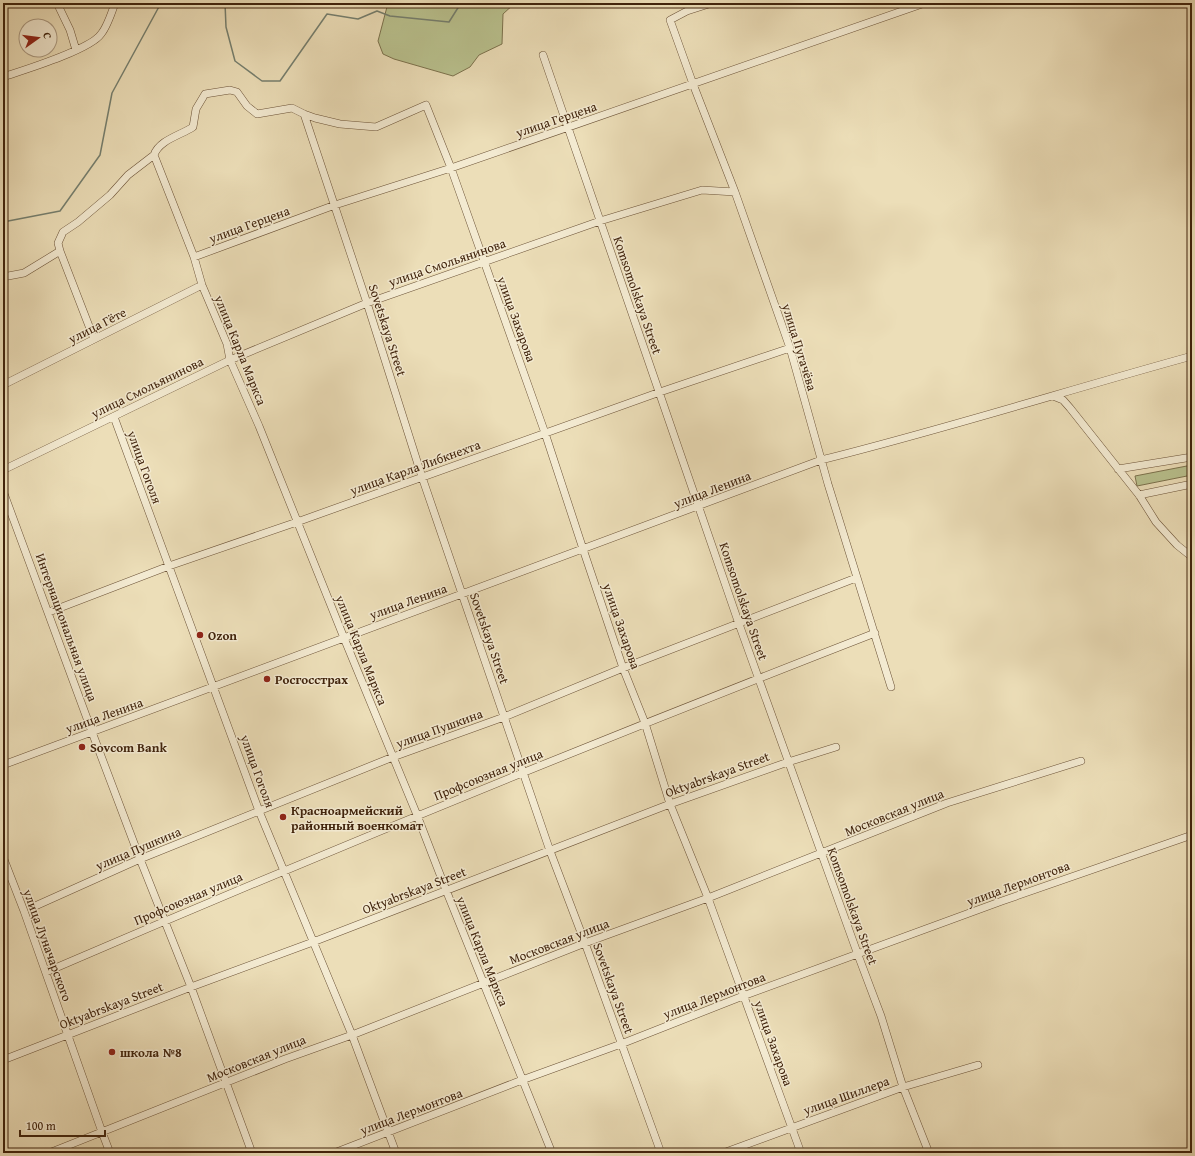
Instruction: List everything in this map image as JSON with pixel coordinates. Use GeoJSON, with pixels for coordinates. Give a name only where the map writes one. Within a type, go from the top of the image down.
{"type":"FeatureCollection","features":[{"type":"Feature","properties":{"kind":"street"},"geometry":{"type":"LineString","coordinates":[[57,3],[70,30],[76,50]]}},
{"type":"Feature","properties":{"kind":"street"},"geometry":{"type":"LineString","coordinates":[[3,77],[88,45],[101,34],[115,3]]}},
{"type":"Feature","properties":{"kind":"street","name":"улица Пугачёва"},"geometry":{"type":"LineString","coordinates":[[712,3],[687,11],[670,20],[735,192],[790,348],[856,578],[875,633],[891,687]]}},
{"type":"Feature","properties":{"kind":"street","name":"улица Герцена"},"geometry":{"type":"LineString","coordinates":[[194,257],[335,205],[451,168],[568,128],[925,3]]}},
{"type":"Feature","properties":{"kind":"street","name":"Komsomolskaya Street"},"geometry":{"type":"LineString","coordinates":[[543,55],[739,624],[881,1016],[903,1087],[929,1153]]}},
{"type":"Feature","properties":{"kind":"street"},"geometry":{"type":"LineString","coordinates":[[94,339],[60,252],[58,243],[62,232],[78,222],[105,200],[128,175],[154,155],[156,150],[166,141],[193,127],[196,109],[205,94],[230,90],[238,92],[247,106],[257,114],[292,108],[304,114]]}},
{"type":"Feature","properties":{"kind":"street","name":"улица Захарова"},"geometry":{"type":"LineString","coordinates":[[304,114],[340,124],[376,127],[426,105],[451,168],[545,433],[623,668],[645,724],[670,804],[708,898],[801,1153]]}},
{"type":"Feature","properties":{"kind":"street","name":"Sovetskaya Street"},"geometry":{"type":"LineString","coordinates":[[304,114],[367,303],[422,477],[504,717],[550,850],[661,1153]]}},
{"type":"Feature","properties":{"kind":"street","name":"улица Карла Маркса"},"geometry":{"type":"LineString","coordinates":[[154,155],[194,257],[202,285],[227,344],[230,360],[259,426],[417,815],[483,984],[552,1153]]}},
{"type":"Feature","properties":{"kind":"street","name":"улица Смольянинова"},"geometry":{"type":"LineString","coordinates":[[3,470],[230,360],[367,303],[600,222],[702,190],[735,192]]}},
{"type":"Feature","properties":{"kind":"street"},"geometry":{"type":"LineString","coordinates":[[3,277],[24,273],[60,252]]}},
{"type":"Feature","properties":{"kind":"street","name":"улица Гёте"},"geometry":{"type":"LineString","coordinates":[[3,385],[202,285]]}},
{"type":"Feature","properties":{"kind":"street","name":"улица Карла Либкнехта"},"geometry":{"type":"LineString","coordinates":[[49,612],[169,566],[297,522],[660,392],[790,348]]}},
{"type":"Feature","properties":{"kind":"street","name":"улица Ленина"},"geometry":{"type":"LineString","coordinates":[[3,765],[821,460],[898,441],[1192,356]]}},
{"type":"Feature","properties":{"kind":"street"},"geometry":{"type":"LineString","coordinates":[[1053,396],[1063,400],[1070,408],[1139,495],[1156,522],[1177,545],[1192,557]]}},
{"type":"Feature","properties":{"kind":"street","name":"улица Гоголя"},"geometry":{"type":"LineString","coordinates":[[114,417],[259,811],[285,870],[313,942],[352,1034],[396,1153]]}},
{"type":"Feature","properties":{"kind":"street"},"geometry":{"type":"LineString","coordinates":[[1118,469],[1192,457]]}},
{"type":"Feature","properties":{"kind":"street"},"geometry":{"type":"LineString","coordinates":[[1139,495],[1192,484]]}},
{"type":"Feature","properties":{"kind":"street","name":"Интернациональная улица"},"geometry":{"type":"LineString","coordinates":[[3,490],[92,732],[164,921],[191,987],[252,1153]]}},
{"type":"Feature","properties":{"kind":"street","name":"улица Пушкина"},"geometry":{"type":"LineString","coordinates":[[33,907],[140,859],[393,757],[504,717],[623,668],[856,578]]}},
{"type":"Feature","properties":{"kind":"street","name":"Профсоюзная улица"},"geometry":{"type":"LineString","coordinates":[[46,972],[417,815],[875,633]]}},
{"type":"Feature","properties":{"kind":"street","name":"Oktyabrskaya Street"},"geometry":{"type":"LineString","coordinates":[[3,1060],[670,804],[788,762],[836,747]]}},
{"type":"Feature","properties":{"kind":"street","name":"Московская улица"},"geometry":{"type":"LineString","coordinates":[[49,1153],[285,1059],[483,984],[585,943],[822,854],[947,803],[1081,761]]}},
{"type":"Feature","properties":{"kind":"street","name":"улица Лермонтова"},"geometry":{"type":"LineString","coordinates":[[334,1153],[744,996],[1002,901],[1192,835]]}},
{"type":"Feature","properties":{"kind":"street","name":"улица Луначарского"},"geometry":{"type":"LineString","coordinates":[[3,857],[46,972],[110,1153]]}},
{"type":"Feature","properties":{"kind":"street","name":"улица Шиллера"},"geometry":{"type":"LineString","coordinates":[[723,1153],[903,1087],[978,1065]]}},
{"type":"Feature","properties":{"kind":"green space"},"geometry":{"type":"Polygon","coordinates":[[[388,3],[515,3],[503,14],[502,44],[479,55],[470,67],[453,76],[394,59],[383,54],[378,41],[388,3]]]}},
{"type":"Feature","properties":{"kind":"green space"},"geometry":{"type":"Polygon","coordinates":[[[1192,465],[1192,475],[1137,486],[1135,476],[1192,465]]]}},
{"type":"Feature","properties":{"kind":"waterway"},"geometry":{"type":"LineString","coordinates":[[3,222],[60,211],[100,155],[112,93],[161,3]]}},
{"type":"Feature","properties":{"kind":"waterway"},"geometry":{"type":"LineString","coordinates":[[225,3],[226,27],[235,61],[262,81],[280,81],[327,14],[358,19],[377,11],[390,16],[449,22],[461,3]]}},
{"type":"Feature","properties":{"kind":"place","name":"Ozon"},"geometry":{"type":"Point","coordinates":[200,635]}},
{"type":"Feature","properties":{"kind":"place","name":"Росгосстрах"},"geometry":{"type":"Point","coordinates":[267,679]}},
{"type":"Feature","properties":{"kind":"place","name":"Sovcom Bank"},"geometry":{"type":"Point","coordinates":[82,747]}},
{"type":"Feature","properties":{"kind":"place","name":"Красноармейский районный военкомат"},"geometry":{"type":"Point","coordinates":[283,817]}},
{"type":"Feature","properties":{"kind":"place","name":"школа №8"},"geometry":{"type":"Point","coordinates":[112,1052]}}]}
